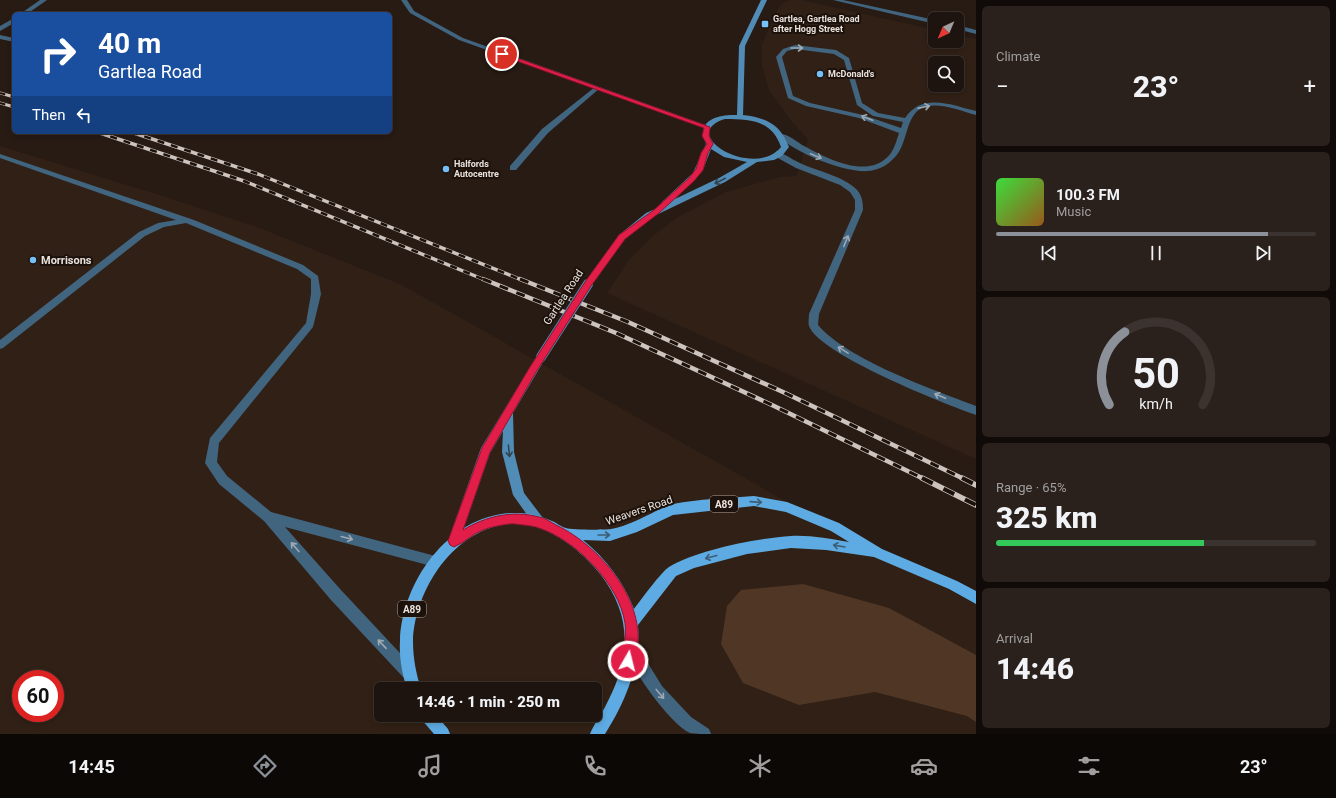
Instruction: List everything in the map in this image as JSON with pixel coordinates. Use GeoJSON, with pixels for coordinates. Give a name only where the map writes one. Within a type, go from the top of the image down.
{"type":"FeatureCollection","features":[{"type":"Feature","properties":{"kind":"main road","name":"Weavers Road"},"geometry":{"type":"LineString","coordinates":[[565,534],[610,536],[633,528],[672,510],[754,502],[787,507],[835,527],[878,553],[953,585],[976,598]]}},
{"type":"Feature","properties":{"kind":"main road","name":"A89"},"geometry":{"type":"LineString","coordinates":[[412,682],[408,672],[406,639],[412,608],[421,583],[436,561],[454,541],[481,525],[511,518],[539,522],[565,534],[592,556],[608,573],[622,596],[631,624],[631,649],[623,684],[610,715],[597,734]]}},
{"type":"Feature","properties":{"kind":"main road","name":"Weavers Road"},"geometry":{"type":"LineString","coordinates":[[631,624],[672,572],[693,562],[747,548],[791,542],[826,544],[878,553]]}},
{"type":"Feature","properties":{"kind":"main road"},"geometry":{"type":"LineString","coordinates":[[432,722],[440,732]]}},
{"type":"Feature","properties":{"kind":"street"},"geometry":{"type":"LineString","coordinates":[[26,12],[44,0]]}},
{"type":"Feature","properties":{"kind":"street"},"geometry":{"type":"LineString","coordinates":[[404,0],[412,12],[461,39],[707,127]]}},
{"type":"Feature","properties":{"kind":"street"},"geometry":{"type":"LineString","coordinates":[[740,117],[742,46],[764,0]]}},
{"type":"Feature","properties":{"kind":"street"},"geometry":{"type":"LineString","coordinates":[[836,0],[928,20]]}},
{"type":"Feature","properties":{"kind":"street"},"geometry":{"type":"LineString","coordinates":[[0,29],[12,21]]}},
{"type":"Feature","properties":{"kind":"street"},"geometry":{"type":"LineString","coordinates":[[964,29],[976,32]]}},
{"type":"Feature","properties":{"kind":"street"},"geometry":{"type":"LineString","coordinates":[[0,37],[12,40]]}},
{"type":"Feature","properties":{"kind":"street"},"geometry":{"type":"LineString","coordinates":[[904,132],[861,116],[808,105],[790,97],[779,57],[785,50],[795,47],[836,52],[846,58],[859,104],[864,109],[888,118],[908,120]]}},
{"type":"Feature","properties":{"kind":"street"},"geometry":{"type":"LineString","coordinates":[[513,168],[545,131],[597,88]]}},
{"type":"Feature","properties":{"kind":"street"},"geometry":{"type":"LineString","coordinates":[[710,144],[706,136],[707,127],[715,120],[725,117],[740,117],[763,122],[774,128],[782,136],[806,152],[833,163],[860,169],[879,166],[893,156],[913,111],[924,106],[936,105],[976,113]]}},
{"type":"Feature","properties":{"kind":"street"},"geometry":{"type":"LineString","coordinates":[[782,136],[785,147],[779,155],[799,166],[843,183],[853,190],[860,200],[859,210],[814,314],[814,326],[825,339],[844,352],[877,369],[976,412]]}},
{"type":"Feature","properties":{"kind":"street","name":"Gartlea Road"},"geometry":{"type":"LineString","coordinates":[[454,541],[485,451],[541,357],[588,284],[622,237],[656,212],[692,179],[699,170],[704,153],[710,144],[727,155],[738,159],[754,161],[769,159],[779,155]]}},
{"type":"Feature","properties":{"kind":"street"},"geometry":{"type":"LineString","coordinates":[[0,156],[191,222],[300,266],[315,278],[316,294],[310,324],[214,441],[211,463],[223,480],[268,517],[336,595],[408,672]]}},
{"type":"Feature","properties":{"kind":"street","name":"Gartlea Road"},"geometry":{"type":"LineString","coordinates":[[656,212],[722,180],[754,161]]}},
{"type":"Feature","properties":{"kind":"street"},"geometry":{"type":"LineString","coordinates":[[0,345],[142,234],[167,222],[191,222]]}},
{"type":"Feature","properties":{"kind":"street"},"geometry":{"type":"LineString","coordinates":[[508,412],[508,452],[519,495],[539,522]]}},
{"type":"Feature","properties":{"kind":"street"},"geometry":{"type":"LineString","coordinates":[[268,517],[436,561]]}},
{"type":"Feature","properties":{"kind":"street"},"geometry":{"type":"LineString","coordinates":[[631,649],[657,691],[686,722],[704,734]]}},
{"type":"Feature","properties":{"kind":"shaded area"},"geometry":{"type":"Polygon","coordinates":[[[790,0],[801,0],[928,28],[928,48],[964,48],[964,36],[976,39],[976,459],[607,293],[628,261],[654,235],[678,217],[726,192],[780,177],[797,176],[808,139],[791,121],[769,90],[762,66],[762,44],[780,5],[790,0]]]}},
{"type":"Feature","properties":{"kind":"shaded area"},"geometry":{"type":"Polygon","coordinates":[[[0,146],[169,198],[257,227],[402,285],[878,553],[976,604],[976,734],[0,734],[0,146]]]}},
{"type":"Feature","properties":{"kind":"shaded area"},"geometry":{"type":"Polygon","coordinates":[[[803,584],[889,608],[976,655],[976,722],[967,716],[875,692],[799,705],[743,683],[721,644],[727,606],[741,590],[803,584]]]}},
{"type":"Feature","properties":{"kind":"railway"},"geometry":{"type":"LineString","coordinates":[[0,93],[12,96]]}},
{"type":"Feature","properties":{"kind":"railway"},"geometry":{"type":"LineString","coordinates":[[0,103],[12,106]]}},
{"type":"Feature","properties":{"kind":"railway"},"geometry":{"type":"LineString","coordinates":[[103,134],[244,181],[485,280]]}},
{"type":"Feature","properties":{"kind":"railway"},"geometry":{"type":"LineString","coordinates":[[137,134],[258,174],[522,280]]}},
{"type":"Feature","properties":{"kind":"railway"},"geometry":{"type":"LineString","coordinates":[[483,279],[616,333],[772,405],[924,479]]}},
{"type":"Feature","properties":{"kind":"railway"},"geometry":{"type":"LineString","coordinates":[[520,279],[628,322],[783,392],[964,479]]}},
{"type":"Feature","properties":{"kind":"railway"},"geometry":{"type":"LineString","coordinates":[[924,479],[976,505]]}},
{"type":"Feature","properties":{"kind":"railway"},"geometry":{"type":"LineString","coordinates":[[964,479],[976,485]]}},
{"type":"Feature","properties":{"kind":"place","name":"Gartlea, Gartlea Road after Hogg Street"},"geometry":{"type":"Point","coordinates":[765,24]}},
{"type":"Feature","properties":{"kind":"place","name":"McDonald's"},"geometry":{"type":"Point","coordinates":[820,74]}},
{"type":"Feature","properties":{"kind":"place","name":"Halfords Autocentre"},"geometry":{"type":"Point","coordinates":[446,169]}},
{"type":"Feature","properties":{"kind":"place","name":"Morrisons"},"geometry":{"type":"Point","coordinates":[33,260]}},
{"type":"Feature","properties":{"kind":"route"},"geometry":{"type":"LineString","coordinates":[[502,54],[707,127],[706,136],[710,144],[704,153],[699,170],[692,179],[656,212],[622,237],[588,284],[533,369],[485,451],[454,541],[481,525],[511,518],[539,522],[565,534],[592,556],[608,573],[622,596],[631,624],[631,649],[628,661]]}}]}
